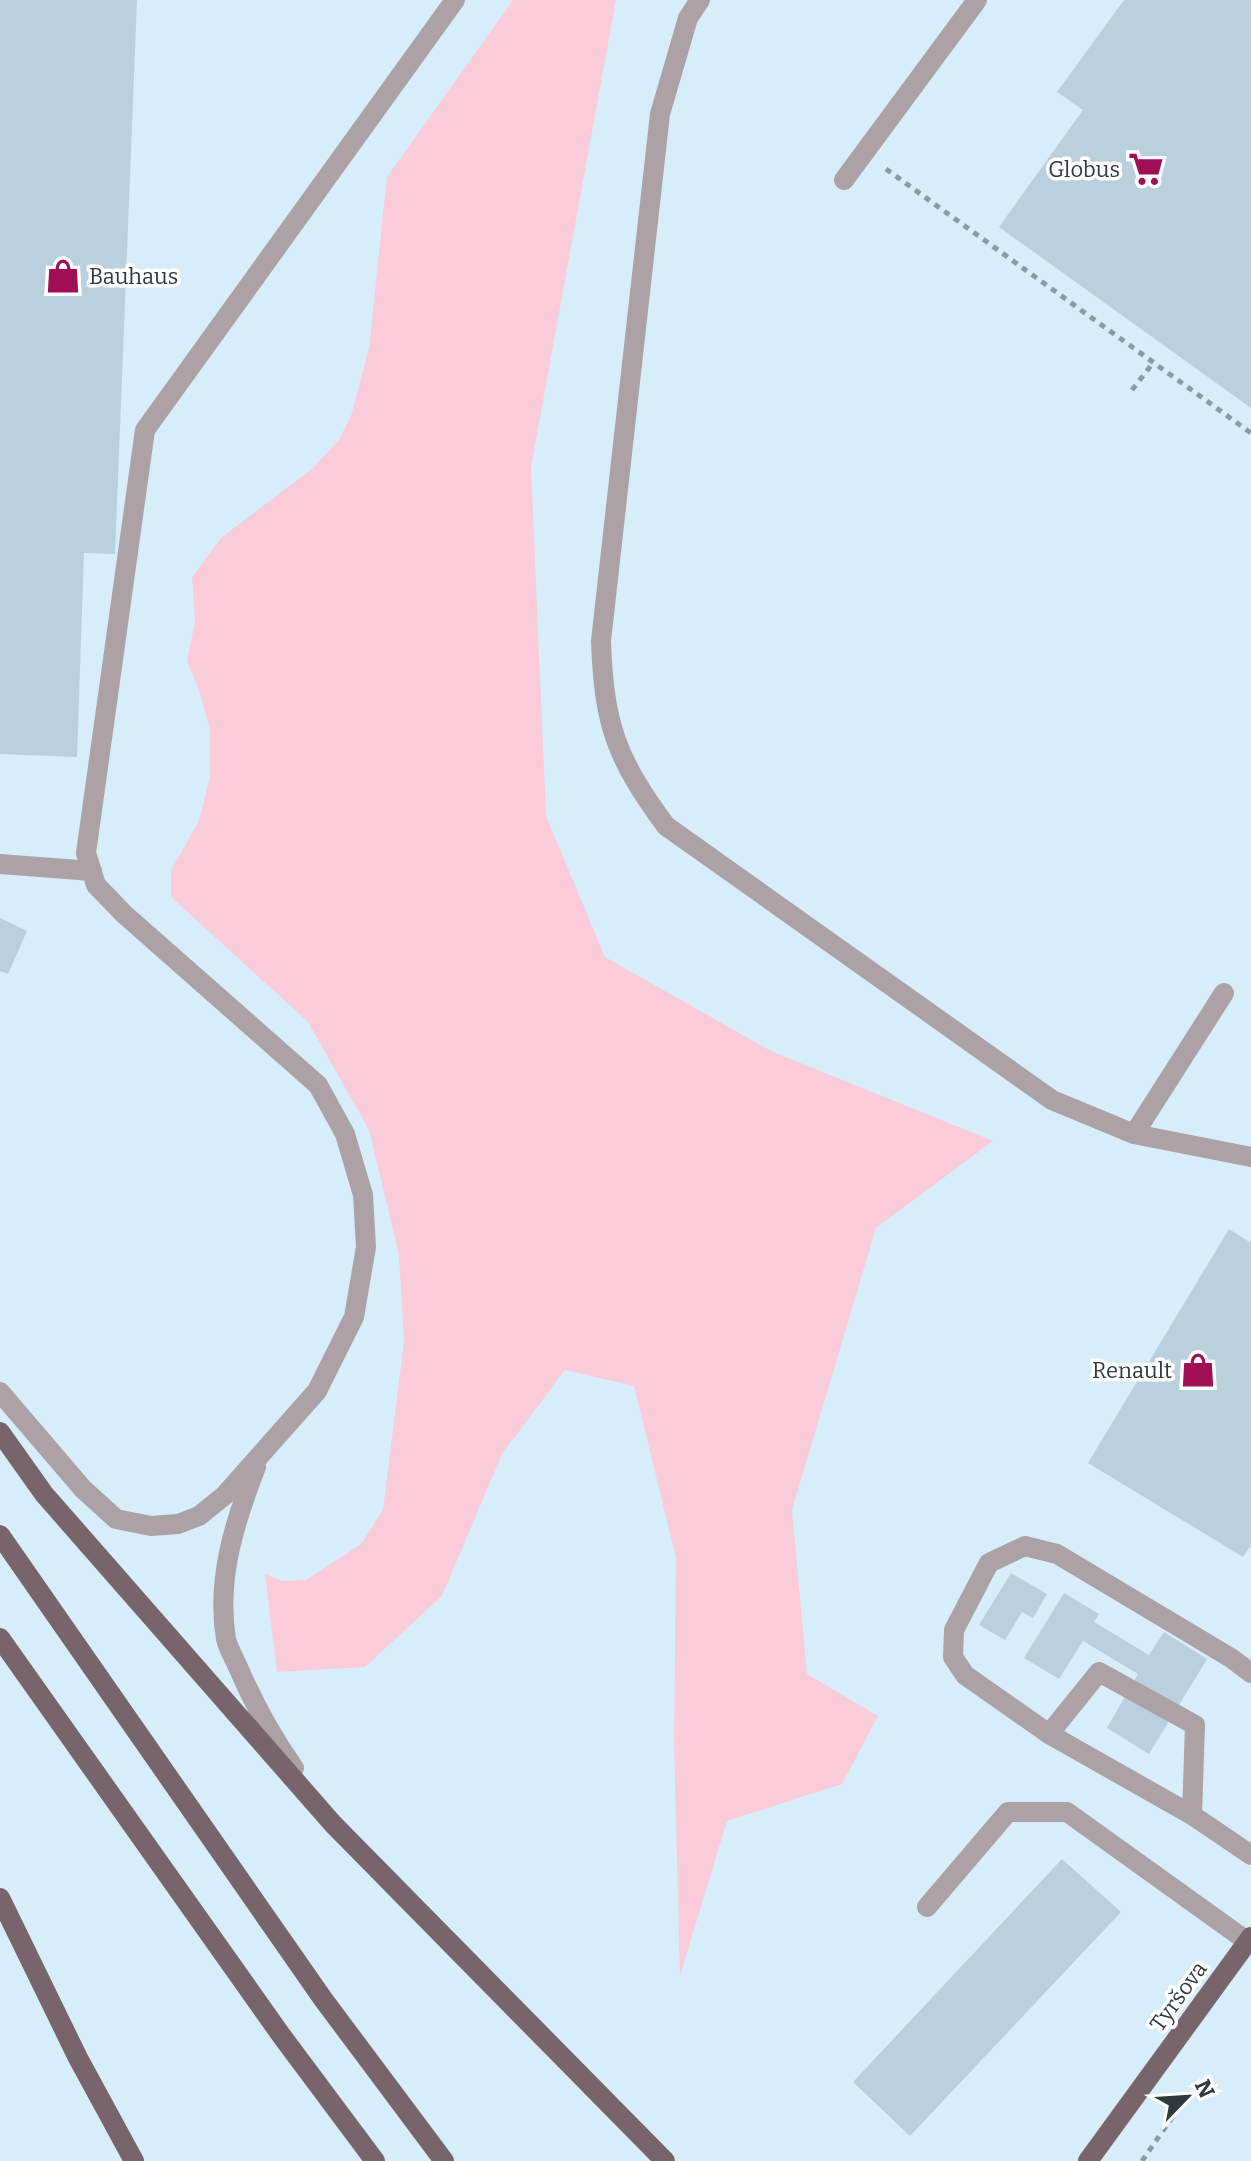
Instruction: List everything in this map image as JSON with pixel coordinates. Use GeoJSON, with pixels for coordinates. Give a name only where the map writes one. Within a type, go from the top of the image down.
{"type":"FeatureCollection","features":[{"type":"Feature","properties":{"kind":"main road"},"geometry":{"type":"LineString","coordinates":[[0,1432],[44,1494],[333,1824],[665,2161]]}},
{"type":"Feature","properties":{"kind":"main road"},"geometry":{"type":"LineString","coordinates":[[0,1535],[323,1999],[444,2161]]}},
{"type":"Feature","properties":{"kind":"main road"},"geometry":{"type":"LineString","coordinates":[[0,1638],[272,2022],[375,2161]]}},
{"type":"Feature","properties":{"kind":"main road"},"geometry":{"type":"LineString","coordinates":[[0,1898],[78,2058],[134,2161]]}},
{"type":"Feature","properties":{"kind":"main road","name":"Tyršova"},"geometry":{"type":"LineString","coordinates":[[1088,2161],[1250,1940]]}},
{"type":"Feature","properties":{"kind":"street"},"geometry":{"type":"LineString","coordinates":[[0,1392],[83,1489],[116,1519],[151,1526],[178,1524],[199,1516],[225,1495],[317,1391],[354,1317],[366,1247],[363,1195],[345,1134],[318,1085],[124,914],[96,885],[86,853],[145,430],[455,0]]}},
{"type":"Feature","properties":{"kind":"street"},"geometry":{"type":"LineString","coordinates":[[700,0],[688,18],[660,114],[606,594],[601,641],[602,677],[605,707],[617,747],[637,786],[666,826],[1052,1100],[1134,1134],[1251,1157]]}},
{"type":"Feature","properties":{"kind":"street"},"geometry":{"type":"LineString","coordinates":[[844,180],[977,0]]}},
{"type":"Feature","properties":{"kind":"street"},"geometry":{"type":"LineString","coordinates":[[0,864],[92,871]]}},
{"type":"Feature","properties":{"kind":"street"},"geometry":{"type":"LineString","coordinates":[[1134,1134],[1224,993]]}},
{"type":"Feature","properties":{"kind":"street"},"geometry":{"type":"LineString","coordinates":[[263,1449],[236,1517],[223,1588],[227,1641],[279,1747],[333,1824]]}},
{"type":"Feature","properties":{"kind":"street"},"geometry":{"type":"LineString","coordinates":[[1251,1673],[1057,1554],[1025,1546],[989,1563],[954,1630],[953,1657],[965,1675],[1049,1734],[1192,1815],[1251,1855]]}},
{"type":"Feature","properties":{"kind":"street"},"geometry":{"type":"LineString","coordinates":[[1049,1734],[1099,1672],[1195,1725],[1192,1815]]}},
{"type":"Feature","properties":{"kind":"street"},"geometry":{"type":"LineString","coordinates":[[927,1907],[1008,1812],[1067,1812],[1250,1940]]}},
{"type":"Feature","properties":{"kind":"path"},"geometry":{"type":"LineString","coordinates":[[864,153],[1251,433]]}},
{"type":"Feature","properties":{"kind":"path"},"geometry":{"type":"LineString","coordinates":[[1132,390],[1153,363]]}},
{"type":"Feature","properties":{"kind":"path"},"geometry":{"type":"LineString","coordinates":[[1142,2161],[1180,2106]]}},
{"type":"Feature","properties":{"kind":"shaded area"},"geometry":{"type":"Polygon","coordinates":[[[513,0],[616,0],[531,467],[546,816],[605,957],[771,1051],[993,1141],[876,1228],[792,1510],[807,1674],[878,1716],[842,1784],[727,1821],[680,1976],[674,1743],[676,1558],[634,1386],[565,1370],[502,1454],[442,1596],[365,1667],[277,1672],[265,1574],[283,1581],[306,1580],[361,1544],[383,1510],[404,1342],[399,1255],[369,1130],[308,1022],[171,897],[171,870],[199,821],[210,777],[210,730],[187,661],[195,622],[192,577],[221,538],[313,468],[338,441],[351,416],[369,348],[387,177],[513,0]]]}},
{"type":"Feature","properties":{"kind":"building","name":"Bauhaus"},"geometry":{"type":"Polygon","coordinates":[[[0,0],[137,0],[115,554],[84,553],[77,757],[0,754],[0,0]]]}},
{"type":"Feature","properties":{"kind":"building","name":"Globus"},"geometry":{"type":"Polygon","coordinates":[[[1124,0],[1251,0],[1251,408],[999,227],[1083,110],[1057,92],[1124,0]]]}},
{"type":"Feature","properties":{"kind":"building"},"geometry":{"type":"Polygon","coordinates":[[[0,918],[27,931],[8,974],[0,971],[0,918]]]}},
{"type":"Feature","properties":{"kind":"building","name":"Renault"},"geometry":{"type":"Polygon","coordinates":[[[1229,1229],[1251,1243],[1251,1545],[1243,1557],[1088,1463],[1229,1229]]]}},
{"type":"Feature","properties":{"kind":"building"},"geometry":{"type":"Polygon","coordinates":[[[1011,1573],[1047,1594],[1033,1618],[1022,1612],[1005,1640],[979,1625],[1011,1573]]]}},
{"type":"Feature","properties":{"kind":"building"},"geometry":{"type":"Polygon","coordinates":[[[1064,1593],[1099,1614],[1094,1622],[1149,1655],[1164,1632],[1207,1659],[1149,1754],[1107,1728],[1138,1674],[1083,1641],[1059,1679],[1024,1658],[1064,1593]]]}},
{"type":"Feature","properties":{"kind":"building"},"geometry":{"type":"Polygon","coordinates":[[[1062,1859],[1121,1912],[910,2136],[853,2082],[1062,1859]]]}},
{"type":"Feature","properties":{"kind":"place","name":"Globus"},"geometry":{"type":"Point","coordinates":[1146,169]}},
{"type":"Feature","properties":{"kind":"place","name":"Bauhaus"},"geometry":{"type":"Point","coordinates":[63,276]}},
{"type":"Feature","properties":{"kind":"place","name":"Renault"},"geometry":{"type":"Point","coordinates":[1198,1370]}}]}
